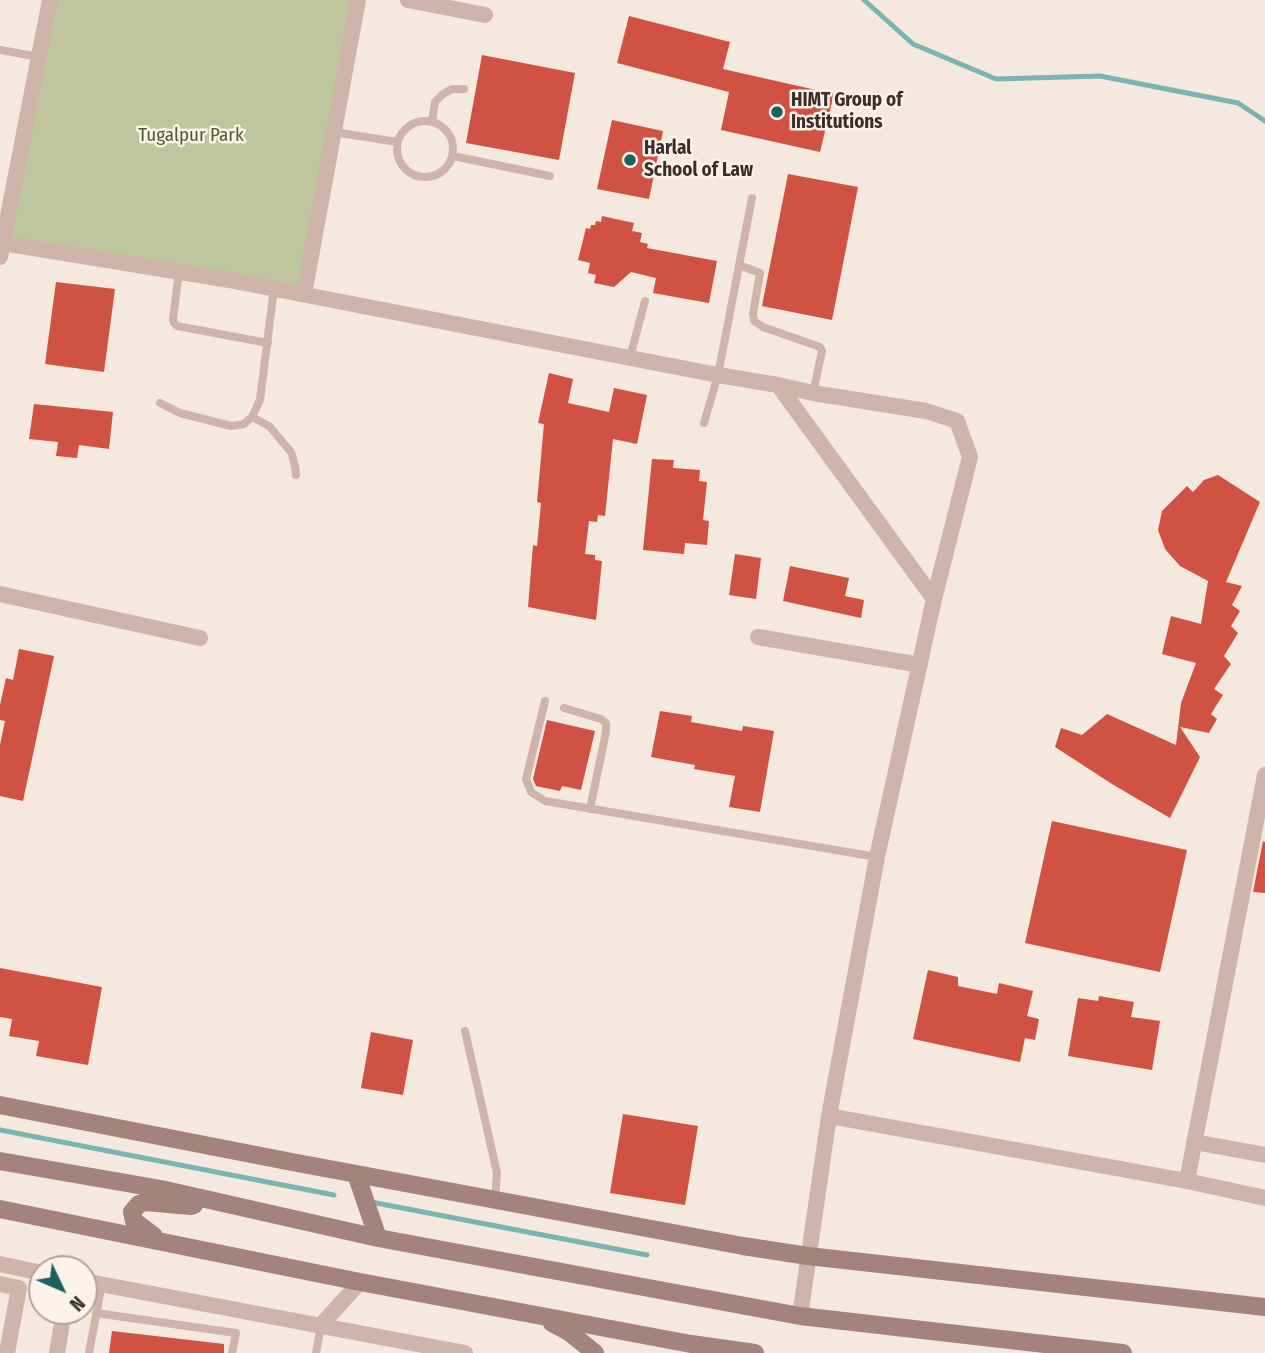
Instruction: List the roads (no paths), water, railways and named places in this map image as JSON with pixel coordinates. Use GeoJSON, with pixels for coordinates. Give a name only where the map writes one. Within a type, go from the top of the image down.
{"type":"FeatureCollection","features":[{"type":"Feature","properties":{"kind":"main road"},"geometry":{"type":"LineString","coordinates":[[0,1105],[743,1246],[808,1256],[1265,1307]]}},
{"type":"Feature","properties":{"kind":"main road"},"geometry":{"type":"LineString","coordinates":[[0,1161],[161,1189],[378,1238],[800,1316],[1123,1353]]}},
{"type":"Feature","properties":{"kind":"main road"},"geometry":{"type":"LineString","coordinates":[[355,1174],[378,1238]]}},
{"type":"Feature","properties":{"kind":"main road"},"geometry":{"type":"LineString","coordinates":[[163,1241],[134,1222],[132,1212],[139,1204],[145,1202],[191,1206],[207,1200]]}},
{"type":"Feature","properties":{"kind":"main road"},"geometry":{"type":"LineString","coordinates":[[0,1209],[360,1282],[534,1314],[661,1346],[755,1353]]}},
{"type":"Feature","properties":{"kind":"main road"},"geometry":{"type":"LineString","coordinates":[[534,1314],[569,1332],[595,1353]]}},
{"type":"Feature","properties":{"kind":"street"},"geometry":{"type":"LineString","coordinates":[[50,0],[1,250],[179,271],[813,393],[926,411],[957,421],[970,457],[934,599],[877,857],[829,1116],[800,1316]]}},
{"type":"Feature","properties":{"kind":"street"},"geometry":{"type":"LineString","coordinates":[[304,294],[358,0]]}},
{"type":"Feature","properties":{"kind":"street"},"geometry":{"type":"LineString","coordinates":[[410,0],[485,15]]}},
{"type":"Feature","properties":{"kind":"street"},"geometry":{"type":"LineString","coordinates":[[778,385],[934,599]]}},
{"type":"Feature","properties":{"kind":"street"},"geometry":{"type":"LineString","coordinates":[[0,594],[200,638]]}},
{"type":"Feature","properties":{"kind":"street"},"geometry":{"type":"LineString","coordinates":[[758,637],[920,665]]}},
{"type":"Feature","properties":{"kind":"street"},"geometry":{"type":"LineString","coordinates":[[1187,1181],[1265,775]]}},
{"type":"Feature","properties":{"kind":"street"},"geometry":{"type":"LineString","coordinates":[[829,1116],[1187,1181],[1265,1198]]}},
{"type":"Feature","properties":{"kind":"street"},"geometry":{"type":"LineString","coordinates":[[1194,1142],[1265,1155]]}},
{"type":"Feature","properties":{"kind":"street"},"geometry":{"type":"LineString","coordinates":[[0,1264],[28,1270]]}},
{"type":"Feature","properties":{"kind":"street"},"geometry":{"type":"LineString","coordinates":[[7,1353],[24,1269]]}},
{"type":"Feature","properties":{"kind":"street"},"geometry":{"type":"LineString","coordinates":[[321,1325],[360,1282]]}},
{"type":"Feature","properties":{"kind":"street"},"geometry":{"type":"LineString","coordinates":[[98,1283],[465,1353]]}},
{"type":"Feature","properties":{"kind":"street"},"geometry":{"type":"LineString","coordinates":[[0,1284],[19,1288]]}},
{"type":"Feature","properties":{"kind":"street"},"geometry":{"type":"LineString","coordinates":[[57,1353],[62,1325]]}},
{"type":"Feature","properties":{"kind":"lane"},"geometry":{"type":"LineString","coordinates":[[0,50],[39,57]]}},
{"type":"Feature","properties":{"kind":"lane"},"geometry":{"type":"LineString","coordinates":[[432,121],[435,102],[453,89],[464,89]]}},
{"type":"Feature","properties":{"kind":"lane"},"geometry":{"type":"LineString","coordinates":[[421,120],[432,121],[443,126],[450,134],[453,156],[448,166],[440,173],[429,177],[418,176],[408,172],[400,163],[397,142],[402,131],[411,124],[421,120]]}},
{"type":"Feature","properties":{"kind":"lane"},"geometry":{"type":"LineString","coordinates":[[334,132],[397,142]]}},
{"type":"Feature","properties":{"kind":"lane"},"geometry":{"type":"LineString","coordinates":[[453,156],[550,176]]}},
{"type":"Feature","properties":{"kind":"lane"},"geometry":{"type":"LineString","coordinates":[[704,423],[718,375],[752,198]]}},
{"type":"Feature","properties":{"kind":"lane"},"geometry":{"type":"LineString","coordinates":[[739,265],[760,273],[754,321],[763,327],[820,347],[822,351],[813,393]]}},
{"type":"Feature","properties":{"kind":"lane"},"geometry":{"type":"LineString","coordinates":[[179,271],[173,319],[177,326],[268,343]]}},
{"type":"Feature","properties":{"kind":"lane"},"geometry":{"type":"LineString","coordinates":[[160,403],[180,413],[231,426],[244,424],[252,417],[260,400],[274,288]]}},
{"type":"Feature","properties":{"kind":"lane"},"geometry":{"type":"LineString","coordinates":[[630,357],[645,301]]}},
{"type":"Feature","properties":{"kind":"lane"},"geometry":{"type":"LineString","coordinates":[[252,417],[269,426],[291,452],[296,475]]}},
{"type":"Feature","properties":{"kind":"lane"},"geometry":{"type":"LineString","coordinates":[[545,701],[526,779],[531,792],[545,801],[877,857]]}},
{"type":"Feature","properties":{"kind":"lane"},"geometry":{"type":"LineString","coordinates":[[564,708],[606,723],[590,808]]}},
{"type":"Feature","properties":{"kind":"lane"},"geometry":{"type":"LineString","coordinates":[[465,1031],[498,1173],[495,1200]]}},
{"type":"Feature","properties":{"kind":"lane"},"geometry":{"type":"LineString","coordinates":[[98,1303],[102,1283]]}},
{"type":"Feature","properties":{"kind":"lane"},"geometry":{"type":"LineString","coordinates":[[98,1313],[236,1333],[232,1353]]}},
{"type":"Feature","properties":{"kind":"lane"},"geometry":{"type":"LineString","coordinates":[[89,1353],[94,1325]]}},
{"type":"Feature","properties":{"kind":"lane"},"geometry":{"type":"LineString","coordinates":[[316,1353],[321,1325]]}},
{"type":"Feature","properties":{"kind":"waterway"},"geometry":{"type":"LineString","coordinates":[[864,0],[913,44],[996,79],[1100,76],[1238,103],[1265,121]]}},
{"type":"Feature","properties":{"kind":"waterway"},"geometry":{"type":"LineString","coordinates":[[0,1130],[334,1195]]}},
{"type":"Feature","properties":{"kind":"waterway"},"geometry":{"type":"LineString","coordinates":[[371,1202],[647,1255]]}},
{"type":"Feature","properties":{"kind":"place","name":"HIMT Group of Institutions"},"geometry":{"type":"Point","coordinates":[777,112]}},
{"type":"Feature","properties":{"kind":"place","name":"Harlal School of Law"},"geometry":{"type":"Point","coordinates":[630,160]}},
{"type":"Feature","properties":{"kind":"park label","name":"Tugalpur Park"},"geometry":{"type":"Point","coordinates":[191,136]}}]}
